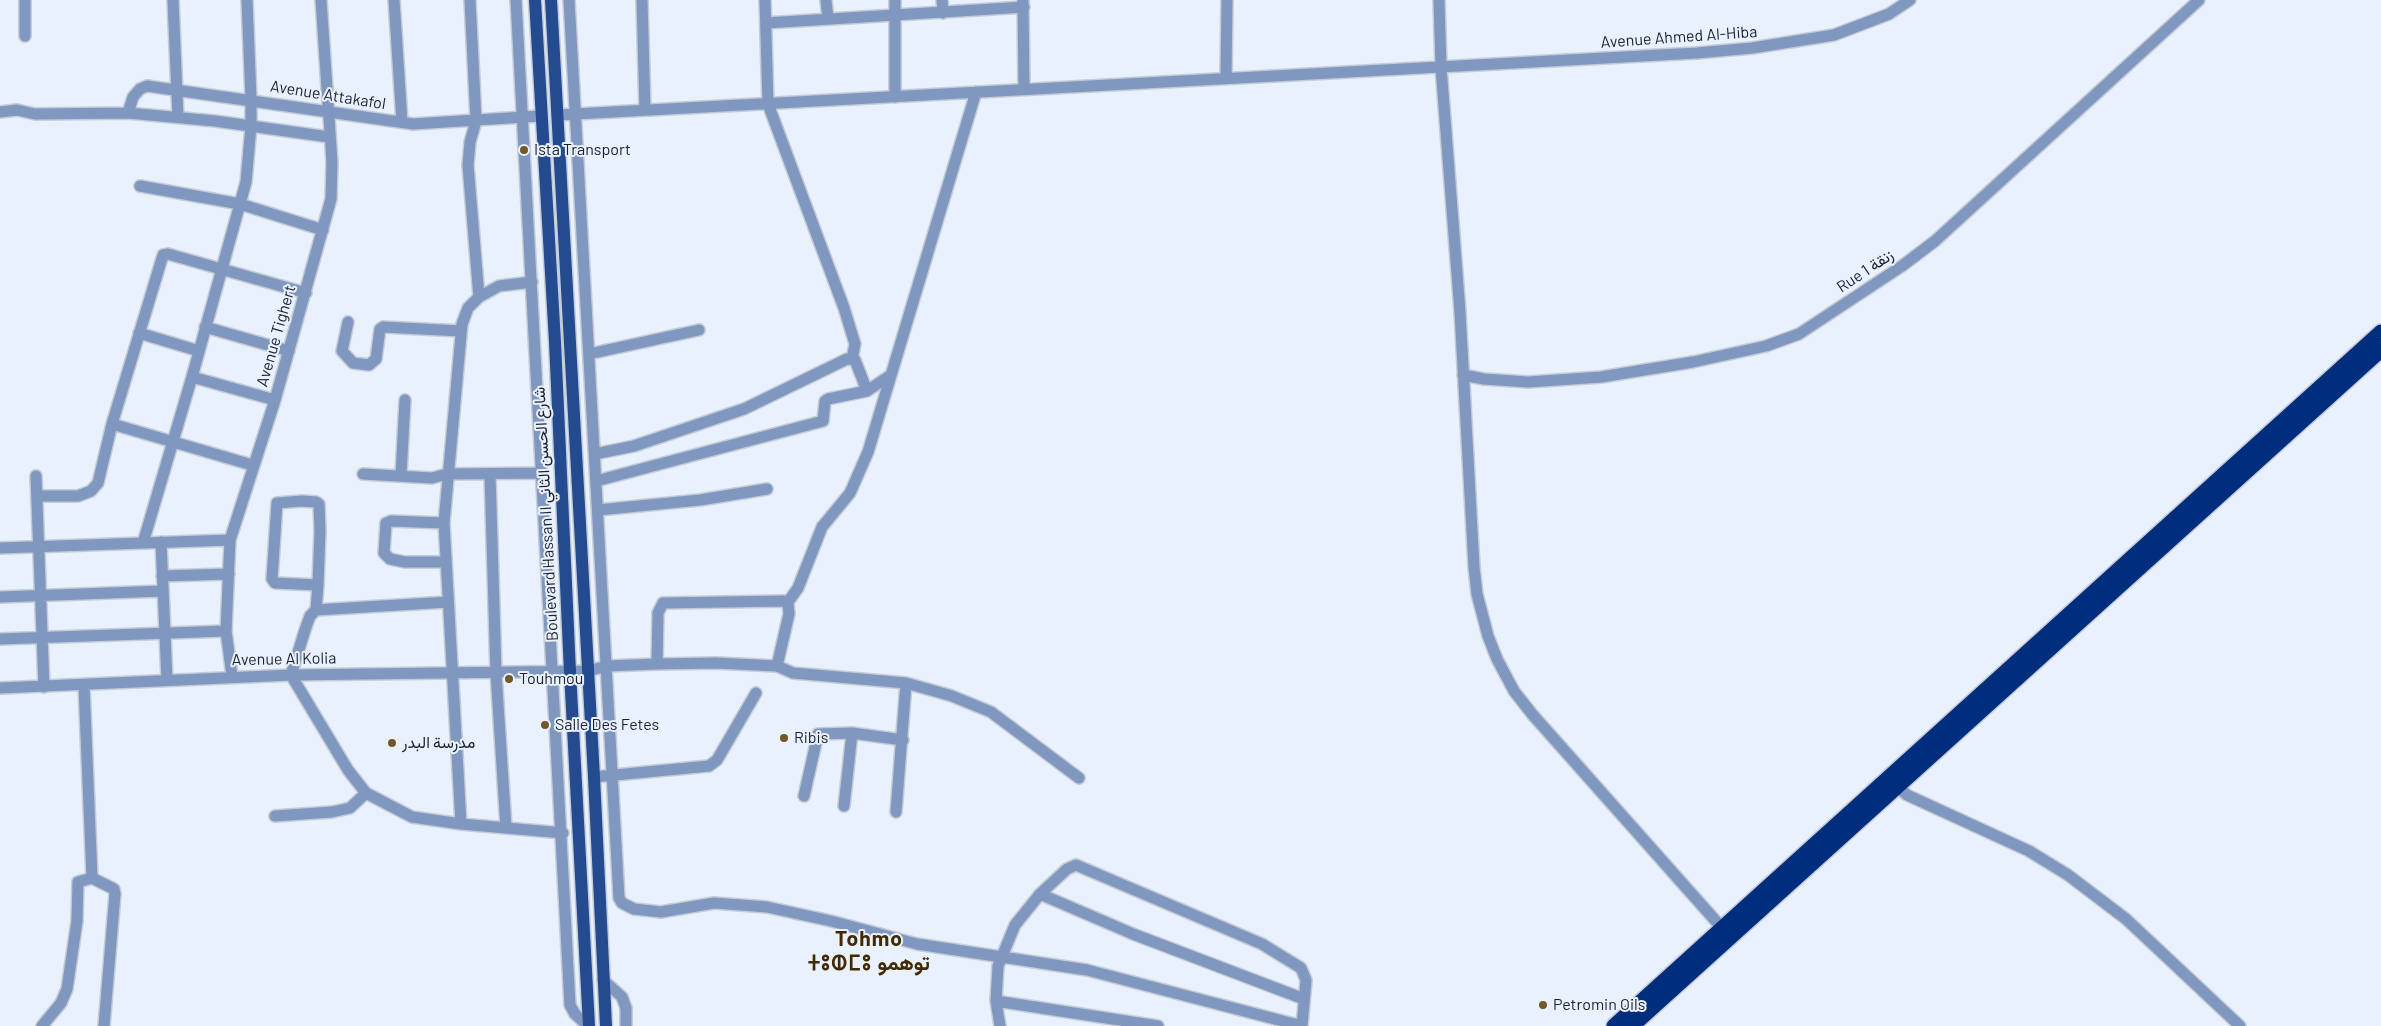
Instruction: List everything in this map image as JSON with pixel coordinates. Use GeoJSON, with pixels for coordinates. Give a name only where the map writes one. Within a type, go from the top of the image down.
{"type":"FeatureCollection","features":[{"type":"Feature","properties":{"kind":"highway"},"geometry":{"type":"LineString","coordinates":[[1632,1026],[1892,782],[2381,332]]}},
{"type":"Feature","properties":{"kind":"highway"},"geometry":{"type":"LineString","coordinates":[[1614,1026],[1722,928],[1892,782],[2381,350]]}},
{"type":"Feature","properties":{"kind":"main road","name":"Boulevard Hassan II شارع الحسن الثاني"},"geometry":{"type":"LineString","coordinates":[[534,0],[555,342],[589,1026]]}},
{"type":"Feature","properties":{"kind":"main road","name":"Boulevard Hassan II شارع الحسن الثاني"},"geometry":{"type":"LineString","coordinates":[[551,0],[606,1026]]}},
{"type":"Feature","properties":{"kind":"main road"},"geometry":{"type":"LineString","coordinates":[[540,116],[557,115]]}},
{"type":"Feature","properties":{"kind":"street"},"geometry":{"type":"LineString","coordinates":[[26,0],[26,36]]}},
{"type":"Feature","properties":{"kind":"street"},"geometry":{"type":"LineString","coordinates":[[173,0],[178,117]]}},
{"type":"Feature","properties":{"kind":"street"},"geometry":{"type":"LineString","coordinates":[[143,543],[192,377],[220,269],[246,182],[251,126],[251,100],[246,0]]}},
{"type":"Feature","properties":{"kind":"street","name":"Avenue Tighert"},"geometry":{"type":"LineString","coordinates":[[232,676],[226,631],[230,540],[252,465],[275,400],[306,293],[330,199],[332,162],[326,110],[321,0]]}},
{"type":"Feature","properties":{"kind":"street"},"geometry":{"type":"LineString","coordinates":[[394,0],[402,122]]}},
{"type":"Feature","properties":{"kind":"street"},"geometry":{"type":"LineString","coordinates":[[470,0],[476,121],[470,142],[468,165],[479,296]]}},
{"type":"Feature","properties":{"kind":"street"},"geometry":{"type":"LineString","coordinates":[[516,0],[552,672],[563,833],[570,1005],[575,1014],[589,1026]]}},
{"type":"Feature","properties":{"kind":"street"},"geometry":{"type":"LineString","coordinates":[[569,0],[608,666],[619,898],[626,907],[661,912],[714,904],[767,907],[831,921],[917,944],[1002,956],[1087,970],[1302,1026],[1306,980],[1304,970],[1262,944],[1076,865],[1067,869],[1040,894],[1016,925],[1002,956],[997,974],[996,1001],[1000,1026]]}},
{"type":"Feature","properties":{"kind":"street"},"geometry":{"type":"LineString","coordinates":[[642,0],[645,110]]}},
{"type":"Feature","properties":{"kind":"street"},"geometry":{"type":"LineString","coordinates":[[765,0],[768,104],[844,308],[855,344],[852,358]]}},
{"type":"Feature","properties":{"kind":"street"},"geometry":{"type":"LineString","coordinates":[[826,0],[828,19]]}},
{"type":"Feature","properties":{"kind":"street"},"geometry":{"type":"LineString","coordinates":[[895,0],[895,97]]}},
{"type":"Feature","properties":{"kind":"street"},"geometry":{"type":"LineString","coordinates":[[942,0],[943,13]]}},
{"type":"Feature","properties":{"kind":"street"},"geometry":{"type":"LineString","coordinates":[[1226,78],[1227,0]]}},
{"type":"Feature","properties":{"kind":"street"},"geometry":{"type":"LineString","coordinates":[[1439,0],[1441,67],[1460,312],[1474,567],[1477,594],[1488,636],[1497,659],[1514,691],[1532,714],[1722,928]]}},
{"type":"Feature","properties":{"kind":"street","name":"Avenue Ahmed Al-Hiba"},"geometry":{"type":"LineString","coordinates":[[557,115],[1696,53],[1794,42],[1858,27],[1889,14],[1910,0]]}},
{"type":"Feature","properties":{"kind":"street","name":"Rue 1 زنقة"},"geometry":{"type":"LineString","coordinates":[[1463,375],[1528,382],[1601,377],[1693,362],[1766,346],[1799,334],[1902,266],[1934,241],[2199,0]]}},
{"type":"Feature","properties":{"kind":"street"},"geometry":{"type":"LineString","coordinates":[[766,23],[943,13],[1024,4],[1024,90]]}},
{"type":"Feature","properties":{"kind":"street","name":"Avenue Attakafol"},"geometry":{"type":"LineString","coordinates":[[128,113],[134,97],[140,89],[147,86],[402,122],[476,121],[540,116]]}},
{"type":"Feature","properties":{"kind":"street"},"geometry":{"type":"LineString","coordinates":[[777,666],[789,614],[788,602],[798,588],[822,527],[850,492],[870,446],[976,92]]}},
{"type":"Feature","properties":{"kind":"street"},"geometry":{"type":"LineString","coordinates":[[0,112],[17,110],[35,114],[128,113],[178,117],[329,137]]}},
{"type":"Feature","properties":{"kind":"street"},"geometry":{"type":"LineString","coordinates":[[140,186],[240,204],[323,230]]}},
{"type":"Feature","properties":{"kind":"street"},"geometry":{"type":"LineString","coordinates":[[38,496],[78,496],[91,491],[98,483],[112,424],[163,255],[168,254],[306,293]]}},
{"type":"Feature","properties":{"kind":"street"},"geometry":{"type":"LineString","coordinates":[[461,824],[444,523],[461,331],[468,308],[479,296],[498,286],[532,282]]}},
{"type":"Feature","properties":{"kind":"street"},"geometry":{"type":"LineString","coordinates":[[348,322],[342,351],[354,363],[369,365],[373,364],[376,359],[380,329],[383,327],[461,331]]}},
{"type":"Feature","properties":{"kind":"street"},"geometry":{"type":"LineString","coordinates":[[205,327],[288,351]]}},
{"type":"Feature","properties":{"kind":"street"},"geometry":{"type":"LineString","coordinates":[[589,354],[699,330]]}},
{"type":"Feature","properties":{"kind":"street"},"geometry":{"type":"LineString","coordinates":[[139,333],[199,351]]}},
{"type":"Feature","properties":{"kind":"street"},"geometry":{"type":"LineString","coordinates":[[852,358],[855,360],[867,391]]}},
{"type":"Feature","properties":{"kind":"street"},"geometry":{"type":"LineString","coordinates":[[595,454],[634,446],[744,408],[852,358]]}},
{"type":"Feature","properties":{"kind":"street"},"geometry":{"type":"LineString","coordinates":[[596,481],[823,421],[825,401],[828,399],[867,391],[891,376]]}},
{"type":"Feature","properties":{"kind":"street"},"geometry":{"type":"LineString","coordinates":[[192,377],[275,400]]}},
{"type":"Feature","properties":{"kind":"street"},"geometry":{"type":"LineString","coordinates":[[401,475],[405,400]]}},
{"type":"Feature","properties":{"kind":"street"},"geometry":{"type":"LineString","coordinates":[[112,424],[252,465]]}},
{"type":"Feature","properties":{"kind":"street"},"geometry":{"type":"LineString","coordinates":[[363,474],[432,478],[447,474],[542,473]]}},
{"type":"Feature","properties":{"kind":"street"},"geometry":{"type":"LineString","coordinates":[[490,475],[496,673],[506,827]]}},
{"type":"Feature","properties":{"kind":"street"},"geometry":{"type":"LineString","coordinates":[[36,476],[44,687]]}},
{"type":"Feature","properties":{"kind":"street"},"geometry":{"type":"LineString","coordinates":[[598,510],[700,500],[767,489]]}},
{"type":"Feature","properties":{"kind":"street"},"geometry":{"type":"LineString","coordinates":[[318,585],[275,583],[272,579],[278,503],[302,501],[319,504],[318,585],[316,610],[310,616],[291,675],[348,770],[366,793],[412,817],[461,824],[563,833]]}},
{"type":"Feature","properties":{"kind":"street"},"geometry":{"type":"LineString","coordinates":[[444,523],[391,521],[386,523],[384,553],[390,560],[446,562]]}},
{"type":"Feature","properties":{"kind":"street"},"geometry":{"type":"LineString","coordinates":[[0,548],[230,540]]}},
{"type":"Feature","properties":{"kind":"street"},"geometry":{"type":"LineString","coordinates":[[162,542],[167,680]]}},
{"type":"Feature","properties":{"kind":"street"},"geometry":{"type":"LineString","coordinates":[[162,576],[229,574]]}},
{"type":"Feature","properties":{"kind":"street"},"geometry":{"type":"LineString","coordinates":[[0,598],[163,591]]}},
{"type":"Feature","properties":{"kind":"street"},"geometry":{"type":"LineString","coordinates":[[316,610],[448,602]]}},
{"type":"Feature","properties":{"kind":"street"},"geometry":{"type":"LineString","coordinates":[[657,664],[658,613],[663,603],[788,602]]}},
{"type":"Feature","properties":{"kind":"street"},"geometry":{"type":"LineString","coordinates":[[0,639],[42,636],[226,631]]}},
{"type":"Feature","properties":{"kind":"street","name":"Avenue Al Kolia"},"geometry":{"type":"LineString","coordinates":[[0,688],[232,676],[570,672],[588,671],[608,666],[657,664],[716,663],[777,666],[793,673],[906,683],[952,696],[991,712],[1079,778]]}},
{"type":"Feature","properties":{"kind":"street"},"geometry":{"type":"LineString","coordinates":[[896,812],[906,683]]}},
{"type":"Feature","properties":{"kind":"street"},"geometry":{"type":"LineString","coordinates":[[84,685],[92,878]]}},
{"type":"Feature","properties":{"kind":"street"},"geometry":{"type":"LineString","coordinates":[[594,777],[714,764],[756,693]]}},
{"type":"Feature","properties":{"kind":"street"},"geometry":{"type":"LineString","coordinates":[[804,796],[818,734],[852,733],[902,740]]}},
{"type":"Feature","properties":{"kind":"street"},"geometry":{"type":"LineString","coordinates":[[844,806],[852,733]]}},
{"type":"Feature","properties":{"kind":"street"},"geometry":{"type":"LineString","coordinates":[[1892,782],[1917,800],[2029,852],[2068,875],[2126,919],[2240,1026]]}},
{"type":"Feature","properties":{"kind":"street"},"geometry":{"type":"LineString","coordinates":[[275,816],[332,812],[350,808],[366,793]]}},
{"type":"Feature","properties":{"kind":"street"},"geometry":{"type":"LineString","coordinates":[[42,1026],[61,1003],[67,989],[77,921],[78,882],[92,878],[114,889],[115,894],[104,1026]]}},
{"type":"Feature","properties":{"kind":"street"},"geometry":{"type":"LineString","coordinates":[[1040,894],[1133,934],[1304,998]]}},
{"type":"Feature","properties":{"kind":"street"},"geometry":{"type":"LineString","coordinates":[[603,980],[622,997],[626,1008],[626,1026]]}},
{"type":"Feature","properties":{"kind":"street"},"geometry":{"type":"LineString","coordinates":[[996,1001],[1158,1026]]}},
{"type":"Feature","properties":{"kind":"place","name":"Ista Transport"},"geometry":{"type":"Point","coordinates":[524,150]}},
{"type":"Feature","properties":{"kind":"place","name":"Touhmou"},"geometry":{"type":"Point","coordinates":[509,679]}},
{"type":"Feature","properties":{"kind":"place","name":"Salle Des Fetes"},"geometry":{"type":"Point","coordinates":[545,725]}},
{"type":"Feature","properties":{"kind":"place","name":"Ribis"},"geometry":{"type":"Point","coordinates":[784,738]}},
{"type":"Feature","properties":{"kind":"place","name":"مدرسة البدر"},"geometry":{"type":"Point","coordinates":[392,743]}},
{"type":"Feature","properties":{"kind":"place","name":"Petromin Oils"},"geometry":{"type":"Point","coordinates":[1543,1005]}},
{"type":"Feature","properties":{"kind":"district","name":"Tohmo ⵜⵓⵀⵎⵓ توهمو"},"geometry":{"type":"Point","coordinates":[869,951]}}]}
